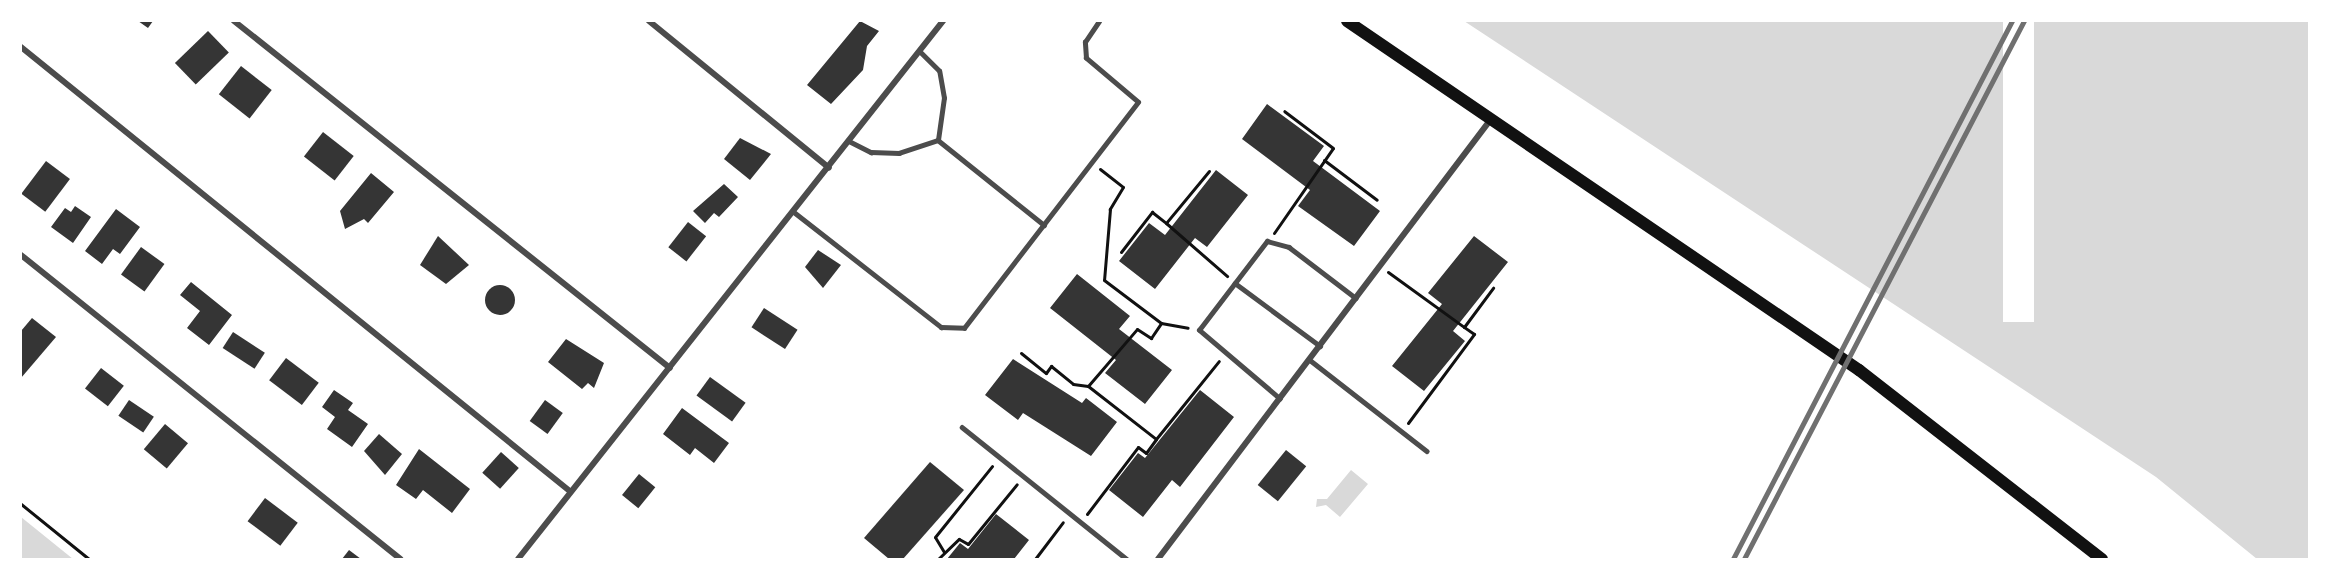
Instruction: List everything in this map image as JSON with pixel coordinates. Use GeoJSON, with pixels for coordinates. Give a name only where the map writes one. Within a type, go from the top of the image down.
{"type":"FeatureCollection","features":[{"type":"Feature","properties":{"kind":"main road"},"geometry":{"type":"LineString","coordinates":[[1347,21],[1868,376],[2102,559]]}},
{"type":"Feature","properties":{"kind":"street"},"geometry":{"type":"LineString","coordinates":[[234,21],[670,368]]}},
{"type":"Feature","properties":{"kind":"street"},"geometry":{"type":"LineString","coordinates":[[649,21],[829,168]]}},
{"type":"Feature","properties":{"kind":"street"},"geometry":{"type":"LineString","coordinates":[[518,559],[943,21]]}},
{"type":"Feature","properties":{"kind":"street"},"geometry":{"type":"LineString","coordinates":[[21,47],[571,492]]}},
{"type":"Feature","properties":{"kind":"street"},"geometry":{"type":"LineString","coordinates":[[1158,559],[1492,119]]}},
{"type":"Feature","properties":{"kind":"street"},"geometry":{"type":"LineString","coordinates":[[21,255],[400,559]]}},
{"type":"Feature","properties":{"kind":"lane"},"geometry":{"type":"LineString","coordinates":[[794,212],[941,327],[964,328],[1138,102],[1086,58],[1085,42],[1099,21]]}},
{"type":"Feature","properties":{"kind":"lane"},"geometry":{"type":"LineString","coordinates":[[919,51],[939,71],[944,98],[938,140]]}},
{"type":"Feature","properties":{"kind":"lane"},"geometry":{"type":"LineString","coordinates":[[849,141],[871,152],[899,153],[938,140]]}},
{"type":"Feature","properties":{"kind":"lane"},"geometry":{"type":"LineString","coordinates":[[938,140],[1044,225]]}},
{"type":"Feature","properties":{"kind":"lane"},"geometry":{"type":"LineString","coordinates":[[1280,399],[1199,330],[1267,241],[1289,247],[1356,298]]}},
{"type":"Feature","properties":{"kind":"lane"},"geometry":{"type":"LineString","coordinates":[[1236,283],[1320,346]]}},
{"type":"Feature","properties":{"kind":"lane"},"geometry":{"type":"LineString","coordinates":[[1310,360],[1427,451]]}},
{"type":"Feature","properties":{"kind":"lane"},"geometry":{"type":"LineString","coordinates":[[962,427],[1127,559]]}},
{"type":"Feature","properties":{"kind":"path"},"geometry":{"type":"LineString","coordinates":[[1267,241],[1333,148],[1284,111]]}},
{"type":"Feature","properties":{"kind":"path"},"geometry":{"type":"LineString","coordinates":[[1324,160],[1377,200]]}},
{"type":"Feature","properties":{"kind":"path"},"geometry":{"type":"LineString","coordinates":[[1092,162],[1123,187],[1110,208],[1104,280],[1161,323],[1199,330]]}},
{"type":"Feature","properties":{"kind":"path"},"geometry":{"type":"LineString","coordinates":[[1166,223],[1209,171]]}},
{"type":"Feature","properties":{"kind":"path"},"geometry":{"type":"LineString","coordinates":[[1121,252],[1152,212],[1236,283]]}},
{"type":"Feature","properties":{"kind":"path"},"geometry":{"type":"LineString","coordinates":[[1380,266],[1474,334],[1402,431]]}},
{"type":"Feature","properties":{"kind":"path"},"geometry":{"type":"LineString","coordinates":[[1464,327],[1493,288]]}},
{"type":"Feature","properties":{"kind":"path"},"geometry":{"type":"LineString","coordinates":[[1088,386],[1137,329],[1150,338],[1161,323]]}},
{"type":"Feature","properties":{"kind":"path"},"geometry":{"type":"LineString","coordinates":[[1081,522],[1138,447],[1146,453],[1225,352]]}},
{"type":"Feature","properties":{"kind":"path"},"geometry":{"type":"LineString","coordinates":[[1021,353],[1046,373],[1051,366],[1073,384],[1088,386],[1156,439]]}},
{"type":"Feature","properties":{"kind":"path"},"geometry":{"type":"LineString","coordinates":[[944,552],[934,537],[999,457]]}},
{"type":"Feature","properties":{"kind":"path"},"geometry":{"type":"LineString","coordinates":[[938,559],[959,539],[968,544],[1024,476]]}},
{"type":"Feature","properties":{"kind":"path"},"geometry":{"type":"LineString","coordinates":[[21,504],[89,559]]}},
{"type":"Feature","properties":{"kind":"path"},"geometry":{"type":"LineString","coordinates":[[1035,559],[1070,513]]}},
{"type":"Feature","properties":{"kind":"shaded area"},"geometry":{"type":"Polygon","coordinates":[[[1464,21],[2309,21],[2309,559],[2257,559],[2156,477],[1464,21]]]}},
{"type":"Feature","properties":{"kind":"shaded area"},"geometry":{"type":"Polygon","coordinates":[[[1351,470],[1368,484],[1340,517],[1326,505],[1316,507],[1317,499],[1327,499],[1351,470]]]}},
{"type":"Feature","properties":{"kind":"shaded area"},"geometry":{"type":"Polygon","coordinates":[[[21,517],[73,559],[21,559],[21,517]]]}},
{"type":"Feature","properties":{"kind":"pier"},"geometry":{"type":"Polygon","coordinates":[[[2003,21],[2034,21],[2034,322],[2003,322],[2003,21]]]}},
{"type":"Feature","properties":{"kind":"building"},"geometry":{"type":"Polygon","coordinates":[[[138,21],[153,21],[148,28],[138,21]]]}},
{"type":"Feature","properties":{"kind":"building"},"geometry":{"type":"Polygon","coordinates":[[[860,21],[879,31],[867,46],[863,70],[831,104],[807,85],[860,21]]]}},
{"type":"Feature","properties":{"kind":"building"},"geometry":{"type":"Polygon","coordinates":[[[208,31],[229,53],[196,85],[175,63],[208,31]]]}},
{"type":"Feature","properties":{"kind":"building"},"geometry":{"type":"Polygon","coordinates":[[[241,66],[272,90],[250,118],[219,94],[241,66]]]}},
{"type":"Feature","properties":{"kind":"building"},"geometry":{"type":"Polygon","coordinates":[[[1267,104],[1324,146],[1313,161],[1380,211],[1354,246],[1298,206],[1310,190],[1242,139],[1267,104]]]}},
{"type":"Feature","properties":{"kind":"building"},"geometry":{"type":"Polygon","coordinates":[[[323,132],[354,156],[335,180],[304,156],[323,132]]]}},
{"type":"Feature","properties":{"kind":"building"},"geometry":{"type":"Polygon","coordinates":[[[740,138],[771,154],[750,180],[724,159],[740,138]]]}},
{"type":"Feature","properties":{"kind":"building"},"geometry":{"type":"Polygon","coordinates":[[[46,161],[70,179],[45,212],[21,194],[46,161]]]}},
{"type":"Feature","properties":{"kind":"building"},"geometry":{"type":"Polygon","coordinates":[[[1216,170],[1248,195],[1207,247],[1195,238],[1155,289],[1119,261],[1149,223],[1165,235],[1216,170]]]}},
{"type":"Feature","properties":{"kind":"building"},"geometry":{"type":"Polygon","coordinates":[[[371,173],[394,192],[368,223],[364,219],[345,229],[340,211],[371,173]]]}},
{"type":"Feature","properties":{"kind":"building"},"geometry":{"type":"Polygon","coordinates":[[[724,184],[738,197],[719,217],[714,213],[705,223],[693,211],[724,184]]]}},
{"type":"Feature","properties":{"kind":"building"},"geometry":{"type":"Polygon","coordinates":[[[75,206],[91,217],[73,243],[51,227],[65,208],[71,212],[75,206]]]}},
{"type":"Feature","properties":{"kind":"building"},"geometry":{"type":"Polygon","coordinates":[[[116,209],[140,227],[120,254],[113,249],[102,264],[85,251],[116,209]]]}},
{"type":"Feature","properties":{"kind":"building"},"geometry":{"type":"Polygon","coordinates":[[[688,222],[706,236],[686,261],[668,247],[688,222]]]}},
{"type":"Feature","properties":{"kind":"building"},"geometry":{"type":"Polygon","coordinates":[[[438,236],[469,265],[446,284],[420,265],[438,236]]]}},
{"type":"Feature","properties":{"kind":"building"},"geometry":{"type":"Polygon","coordinates":[[[1474,236],[1508,262],[1453,331],[1465,341],[1424,391],[1392,366],[1442,304],[1428,293],[1474,236]]]}},
{"type":"Feature","properties":{"kind":"building"},"geometry":{"type":"Polygon","coordinates":[[[141,247],[164,264],[144,292],[121,275],[141,247]]]}},
{"type":"Feature","properties":{"kind":"building"},"geometry":{"type":"Polygon","coordinates":[[[818,250],[841,265],[823,288],[805,267],[818,250]]]}},
{"type":"Feature","properties":{"kind":"building"},"geometry":{"type":"Polygon","coordinates":[[[1077,274],[1130,316],[1119,329],[1172,370],[1145,404],[1105,373],[1116,360],[1050,308],[1077,274]]]}},
{"type":"Feature","properties":{"kind":"building"},"geometry":{"type":"Polygon","coordinates":[[[191,282],[232,315],[209,345],[187,328],[200,311],[180,295],[191,282]]]}},
{"type":"Feature","properties":{"kind":"building"},"geometry":{"type":"Polygon","coordinates":[[[500,285],[506,286],[514,294],[514,306],[506,314],[500,315],[494,314],[486,306],[485,300],[486,294],[494,286],[500,285]]]}},
{"type":"Feature","properties":{"kind":"building"},"geometry":{"type":"Polygon","coordinates":[[[764,308],[798,330],[785,349],[751,327],[764,308]]]}},
{"type":"Feature","properties":{"kind":"building"},"geometry":{"type":"Polygon","coordinates":[[[32,318],[56,337],[21,378],[21,331],[32,318]]]}},
{"type":"Feature","properties":{"kind":"building"},"geometry":{"type":"Polygon","coordinates":[[[233,332],[265,353],[255,369],[223,348],[233,332]]]}},
{"type":"Feature","properties":{"kind":"building"},"geometry":{"type":"Polygon","coordinates":[[[566,339],[604,363],[594,388],[588,383],[582,389],[548,362],[566,339]]]}},
{"type":"Feature","properties":{"kind":"building"},"geometry":{"type":"Polygon","coordinates":[[[286,358],[319,383],[302,405],[269,380],[286,358]]]}},
{"type":"Feature","properties":{"kind":"building"},"geometry":{"type":"Polygon","coordinates":[[[1013,359],[1082,403],[1086,398],[1117,422],[1091,456],[1023,413],[1018,420],[985,395],[1013,359]]]}},
{"type":"Feature","properties":{"kind":"building"},"geometry":{"type":"Polygon","coordinates":[[[101,368],[124,386],[108,406],[85,388],[101,368]]]}},
{"type":"Feature","properties":{"kind":"building"},"geometry":{"type":"Polygon","coordinates":[[[710,377],[746,403],[732,421],[696,396],[710,377]]]}},
{"type":"Feature","properties":{"kind":"building"},"geometry":{"type":"Polygon","coordinates":[[[334,390],[353,403],[348,410],[368,424],[352,447],[327,429],[335,417],[322,407],[334,390]]]}},
{"type":"Feature","properties":{"kind":"building"},"geometry":{"type":"Polygon","coordinates":[[[1200,390],[1234,417],[1180,487],[1172,480],[1143,517],[1109,490],[1138,453],[1145,458],[1200,390]]]}},
{"type":"Feature","properties":{"kind":"building"},"geometry":{"type":"Polygon","coordinates":[[[129,400],[154,417],[143,433],[118,416],[129,400]]]}},
{"type":"Feature","properties":{"kind":"building"},"geometry":{"type":"Polygon","coordinates":[[[545,400],[563,413],[548,434],[530,421],[545,400]]]}},
{"type":"Feature","properties":{"kind":"building"},"geometry":{"type":"Polygon","coordinates":[[[682,408],[729,443],[714,463],[695,448],[690,455],[663,434],[682,408]]]}},
{"type":"Feature","properties":{"kind":"building"},"geometry":{"type":"Polygon","coordinates":[[[165,424],[188,443],[167,469],[144,449],[165,424]]]}},
{"type":"Feature","properties":{"kind":"building"},"geometry":{"type":"Polygon","coordinates":[[[379,434],[402,454],[385,475],[364,451],[379,434]]]}},
{"type":"Feature","properties":{"kind":"building"},"geometry":{"type":"Polygon","coordinates":[[[419,449],[470,489],[452,513],[423,490],[416,499],[396,485],[419,449]]]}},
{"type":"Feature","properties":{"kind":"building"},"geometry":{"type":"Polygon","coordinates":[[[1286,450],[1306,466],[1278,501],[1258,485],[1286,450]]]}},
{"type":"Feature","properties":{"kind":"building"},"geometry":{"type":"Polygon","coordinates":[[[501,452],[519,468],[500,489],[482,473],[501,452]]]}},
{"type":"Feature","properties":{"kind":"building"},"geometry":{"type":"Polygon","coordinates":[[[930,462],[964,490],[903,559],[889,559],[864,538],[930,462]]]}},
{"type":"Feature","properties":{"kind":"building"},"geometry":{"type":"Polygon","coordinates":[[[639,474],[655,487],[638,508],[622,495],[639,474]]]}},
{"type":"Feature","properties":{"kind":"building"},"geometry":{"type":"Polygon","coordinates":[[[265,498],[298,523],[280,546],[248,521],[265,498]]]}},
{"type":"Feature","properties":{"kind":"building"},"geometry":{"type":"Polygon","coordinates":[[[996,514],[1029,540],[1014,559],[947,559],[960,543],[968,549],[996,514]]]}},
{"type":"Feature","properties":{"kind":"building"},"geometry":{"type":"Polygon","coordinates":[[[349,550],[361,559],[342,559],[349,550]]]}},
{"type":"Feature","properties":{"kind":"railway"},"geometry":{"type":"LineString","coordinates":[[1733,559],[2012,21]]}},
{"type":"Feature","properties":{"kind":"railway"},"geometry":{"type":"LineString","coordinates":[[1744,559],[2024,21]]}}]}
